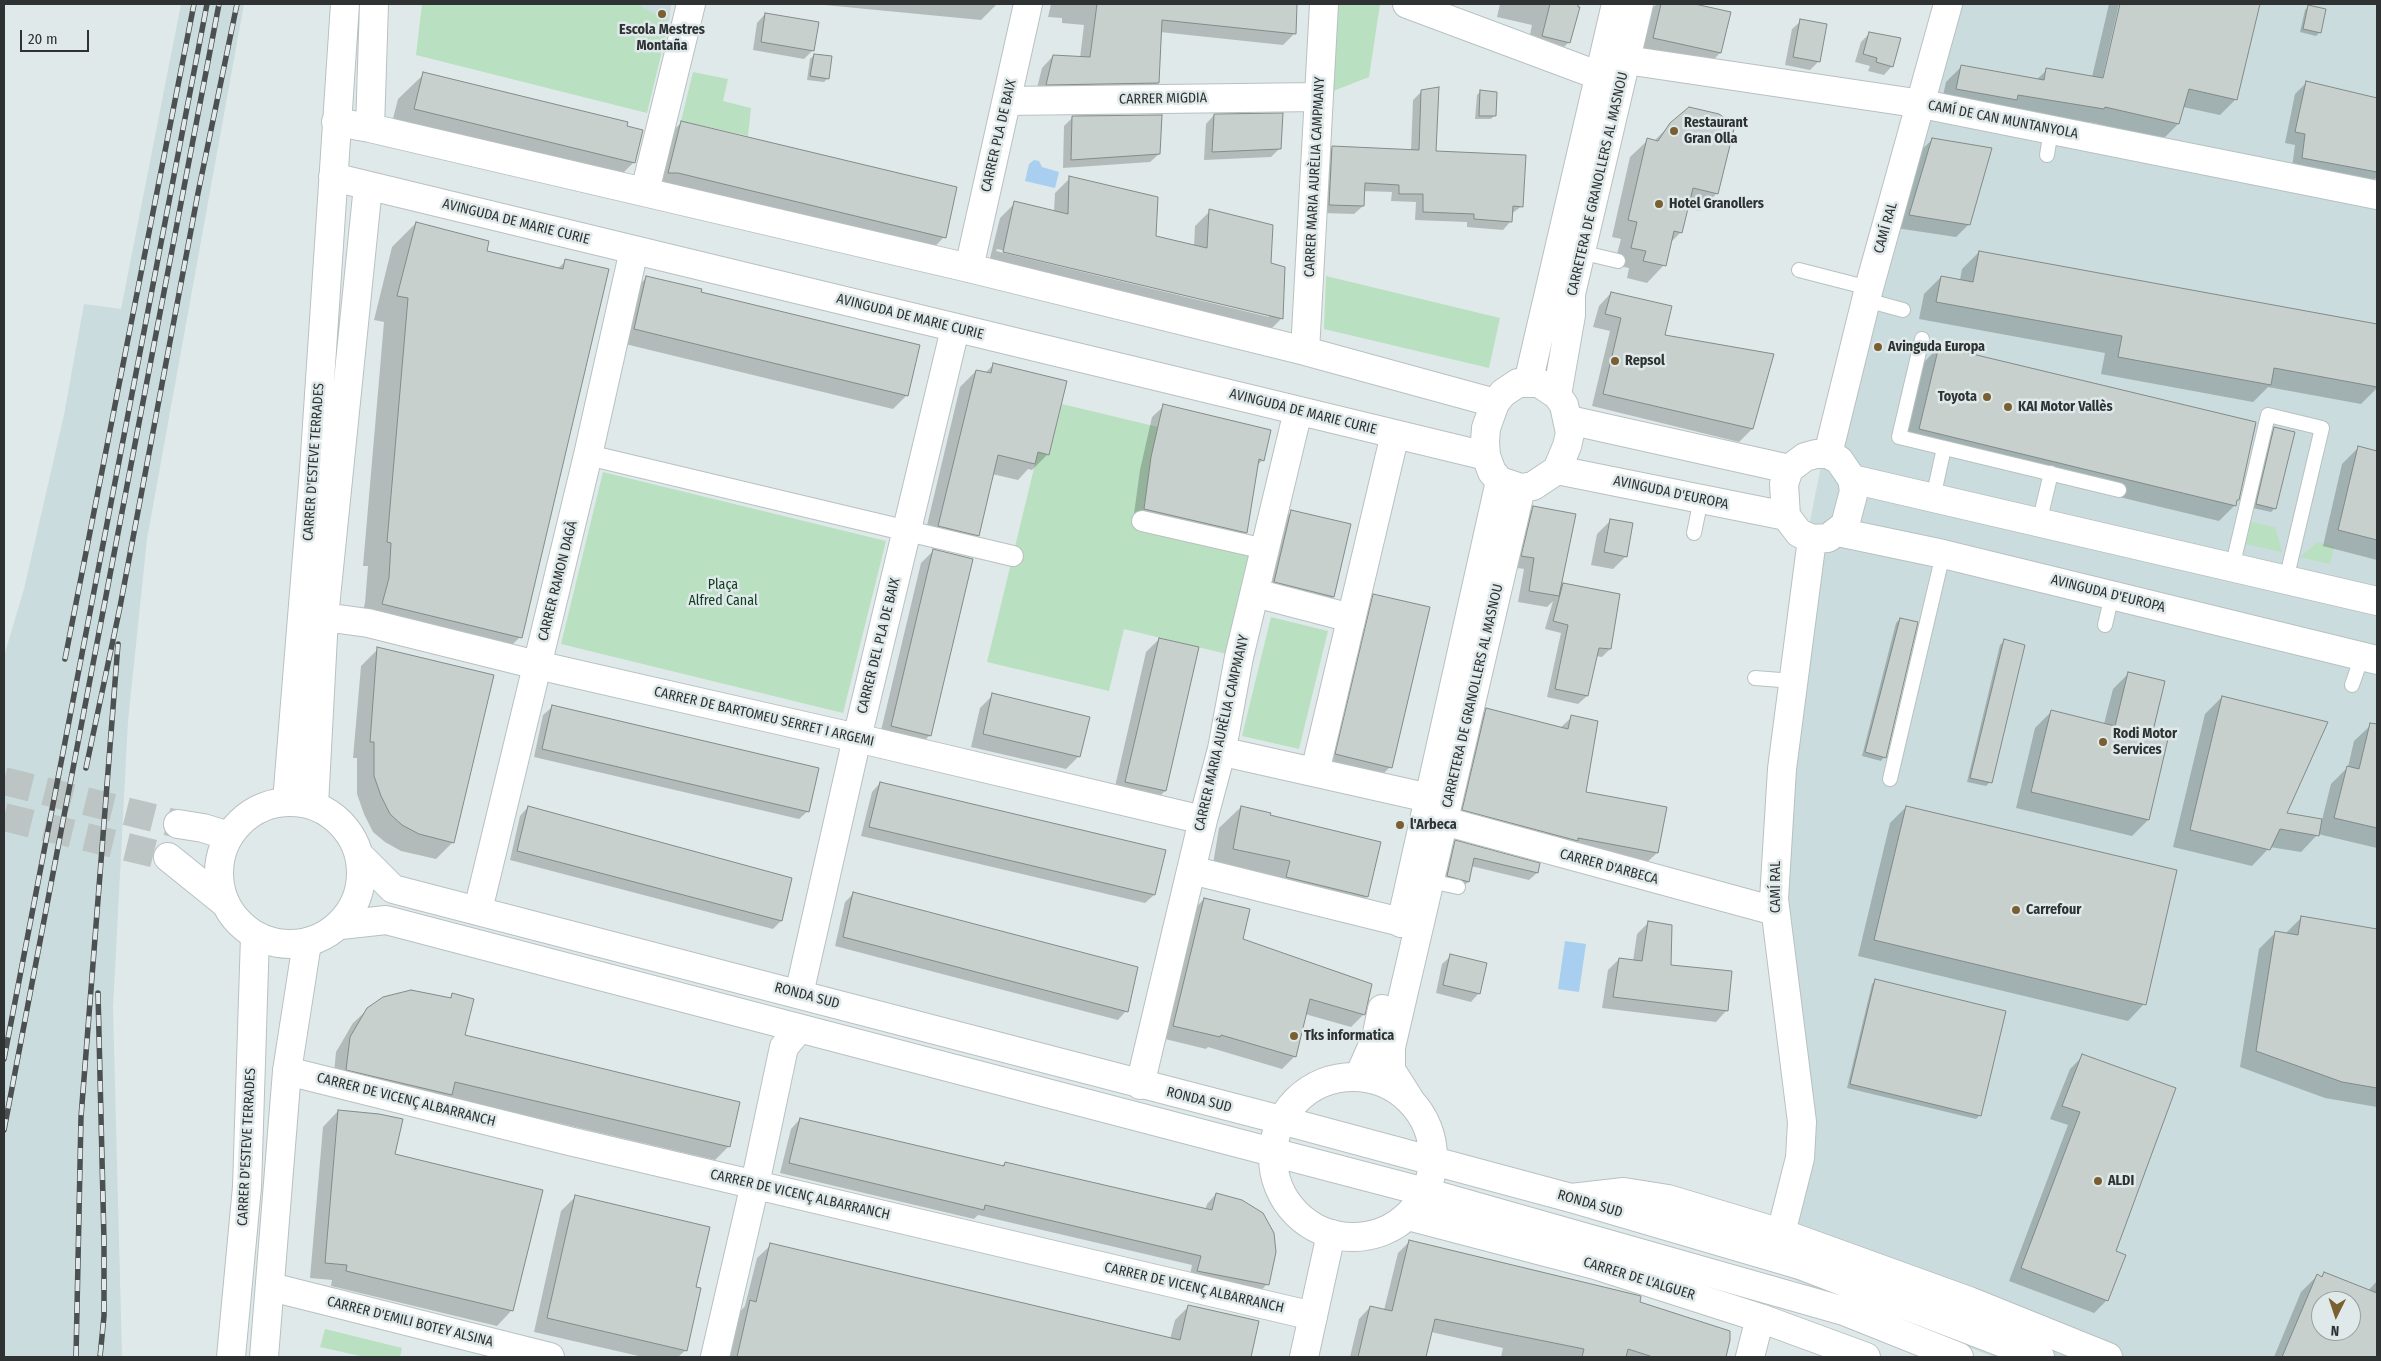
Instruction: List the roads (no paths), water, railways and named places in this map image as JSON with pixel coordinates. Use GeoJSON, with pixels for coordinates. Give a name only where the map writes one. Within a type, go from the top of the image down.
{"type":"FeatureCollection","features":[{"type":"Feature","properties":{"kind":"main road","name":"CARRER D'ESTEVE TERRADES"},"geometry":{"type":"LineString","coordinates":[[287,802],[314,470],[345,4]]}},
{"type":"Feature","properties":{"kind":"main road"},"geometry":{"type":"LineString","coordinates":[[370,128],[374,4]]}},
{"type":"Feature","properties":{"kind":"main road"},"geometry":{"type":"LineString","coordinates":[[645,191],[691,4]]}},
{"type":"Feature","properties":{"kind":"main road","name":"CARRER PLA DE BAIX"},"geometry":{"type":"LineString","coordinates":[[969,268],[1028,4]]}},
{"type":"Feature","properties":{"kind":"main road","name":"CARRER MARIA AURÈLIA CAMPMANY"},"geometry":{"type":"LineString","coordinates":[[1305,351],[1324,4]]}},
{"type":"Feature","properties":{"kind":"main road"},"geometry":{"type":"LineString","coordinates":[[1407,4],[1600,76]]}},
{"type":"Feature","properties":{"kind":"main road","name":"CARRETERA DE GRANOLLERS AL MASNOU"},"geometry":{"type":"LineString","coordinates":[[1528,382],[1616,4]]}},
{"type":"Feature","properties":{"kind":"main road","name":"CARRETERA DE GRANOLLERS AL MASNOU"},"geometry":{"type":"LineString","coordinates":[[1557,395],[1571,315],[1571,294],[1639,4]]}},
{"type":"Feature","properties":{"kind":"main road","name":"CAMÍ RAL"},"geometry":{"type":"LineString","coordinates":[[1828,454],[1868,294],[1922,104],[1948,4]]}},
{"type":"Feature","properties":{"kind":"main road","name":"CAMÍ DE CAN MUNTANYOLA"},"geometry":{"type":"LineString","coordinates":[[1626,60],[1922,104],[2049,142],[2377,195]]}},
{"type":"Feature","properties":{"kind":"main road","name":"CARRER MIGDIA"},"geometry":{"type":"LineString","coordinates":[[1007,101],[1318,97]]}},
{"type":"Feature","properties":{"kind":"main road"},"geometry":{"type":"LineString","coordinates":[[336,122],[370,128],[645,191],[969,268],[1305,351],[1495,403]]}},
{"type":"Feature","properties":{"kind":"main road","name":"AVINGUDA DE MARIE CURIE"},"geometry":{"type":"LineString","coordinates":[[333,177],[1486,456]]}},
{"type":"Feature","properties":{"kind":"main road","name":"CARRER D'ESTEVE TERRADES"},"geometry":{"type":"LineString","coordinates":[[314,806],[324,617],[368,186]]}},
{"type":"Feature","properties":{"kind":"main road","name":"CARRER RAMON DAGÀ"},"geometry":{"type":"LineString","coordinates":[[478,910],[588,455],[634,250]]}},
{"type":"Feature","properties":{"kind":"main road","name":"CARRER DEL PLA DE BAIX"},"geometry":{"type":"LineString","coordinates":[[798,994],[955,329]]}},
{"type":"Feature","properties":{"kind":"main road"},"geometry":{"type":"LineString","coordinates":[[1528,382],[1539,383],[1557,395],[1564,406],[1569,420],[1570,433],[1557,470],[1533,486],[1511,484],[1492,472],[1486,456],[1486,428],[1495,403],[1503,393],[1512,386],[1528,382]]}},
{"type":"Feature","properties":{"kind":"main road","name":"CARRER MARIA AURÈLIA CAMPMANY"},"geometry":{"type":"LineString","coordinates":[[1140,1085],[1202,820],[1222,749],[1239,658],[1298,411]]}},
{"type":"Feature","properties":{"kind":"main road"},"geometry":{"type":"LineString","coordinates":[[1569,420],[1789,469]]}},
{"type":"Feature","properties":{"kind":"main road"},"geometry":{"type":"LineString","coordinates":[[1314,772],[1395,434]]}},
{"type":"Feature","properties":{"kind":"main road"},"geometry":{"type":"LineString","coordinates":[[1816,454],[1828,454],[1839,460],[1852,479],[1854,491],[1852,505],[1845,525],[1838,532],[1828,538],[1812,539],[1799,534],[1786,516],[1784,484],[1789,469],[1805,457],[1816,454]]}},
{"type":"Feature","properties":{"kind":"main road","name":"AVINGUDA D'EUROPA"},"geometry":{"type":"LineString","coordinates":[[1557,470],[1786,516]]}},
{"type":"Feature","properties":{"kind":"main road"},"geometry":{"type":"LineString","coordinates":[[1852,479],[2377,601]]}},
{"type":"Feature","properties":{"kind":"main road","name":"CARRETERA DE GRANOLLERS AL MASNOU"},"geometry":{"type":"LineString","coordinates":[[1359,1076],[1376,1038],[1429,798],[1511,484]]}},
{"type":"Feature","properties":{"kind":"main road","name":"CARRETERA DE GRANOLLERS AL MASNOU"},"geometry":{"type":"LineString","coordinates":[[1412,1104],[1391,1070],[1392,1047],[1444,821],[1511,484]]}},
{"type":"Feature","properties":{"kind":"main road","name":"AVINGUDA D'EUROPA"},"geometry":{"type":"LineString","coordinates":[[1838,532],[1944,554],[2370,658]]}},
{"type":"Feature","properties":{"kind":"main road","name":"CAMÍ RAL"},"geometry":{"type":"LineString","coordinates":[[1781,1233],[1800,1158],[1802,1122],[1774,900],[1782,769],[1812,539]]}},
{"type":"Feature","properties":{"kind":"main road"},"geometry":{"type":"LineString","coordinates":[[1255,593],[1351,618]]}},
{"type":"Feature","properties":{"kind":"main road","name":"CARRER DE BARTOMEU SERRET I ARGEMI"},"geometry":{"type":"LineString","coordinates":[[324,617],[368,623],[537,665],[857,738],[1202,820]]}},
{"type":"Feature","properties":{"kind":"main road"},"geometry":{"type":"LineString","coordinates":[[1222,749],[1233,754],[1429,798]]}},
{"type":"Feature","properties":{"kind":"main road"},"geometry":{"type":"LineString","coordinates":[[287,802],[314,806],[333,816],[351,835],[360,856],[362,879],[358,898],[341,925],[329,934],[307,943],[284,945],[255,936],[236,920],[225,903],[219,882],[220,856],[229,836],[244,819],[263,807],[287,802]]}},
{"type":"Feature","properties":{"kind":"main road","name":"CARRER D'ARBECA"},"geometry":{"type":"LineString","coordinates":[[1444,821],[1775,911]]}},
{"type":"Feature","properties":{"kind":"main road"},"geometry":{"type":"LineString","coordinates":[[178,824],[203,828],[229,836]]}},
{"type":"Feature","properties":{"kind":"main road","name":"RONDA SUD"},"geometry":{"type":"LineString","coordinates":[[360,856],[393,889],[1140,1085],[1281,1120],[1571,1198],[1800,1264],[2040,1357]]}},
{"type":"Feature","properties":{"kind":"main road"},"geometry":{"type":"LineString","coordinates":[[168,857],[225,903]]}},
{"type":"Feature","properties":{"kind":"main road"},"geometry":{"type":"LineString","coordinates":[[1191,870],[1401,922]]}},
{"type":"Feature","properties":{"kind":"main road"},"geometry":{"type":"LineString","coordinates":[[341,925],[386,920],[1425,1192],[1844,1311],[1959,1357]]}},
{"type":"Feature","properties":{"kind":"main road","name":"CARRER D'ESTEVE TERRADES"},"geometry":{"type":"LineString","coordinates":[[231,1357],[247,1188],[255,936]]}},
{"type":"Feature","properties":{"kind":"main road"},"geometry":{"type":"LineString","coordinates":[[264,1357],[287,1071],[307,943]]}},
{"type":"Feature","properties":{"kind":"main road"},"geometry":{"type":"LineString","coordinates":[[715,1357],[784,1047],[799,1029]]}},
{"type":"Feature","properties":{"kind":"main road","name":"CARRER DE VICENÇ ALBARRANCH"},"geometry":{"type":"LineString","coordinates":[[287,1071],[1313,1316]]}},
{"type":"Feature","properties":{"kind":"main road"},"geometry":{"type":"LineString","coordinates":[[1359,1076],[1381,1082],[1399,1091],[1412,1104],[1423,1119],[1430,1134],[1434,1162],[1425,1192],[1408,1216],[1378,1233],[1356,1237],[1331,1234],[1302,1220],[1291,1208],[1277,1184],[1273,1172],[1272,1152],[1281,1120],[1296,1099],[1328,1080],[1359,1076]]}},
{"type":"Feature","properties":{"kind":"main road"},"geometry":{"type":"LineString","coordinates":[[1571,1198],[1624,1192],[1659,1197],[1781,1233],[1969,1301],[2108,1357]]}},
{"type":"Feature","properties":{"kind":"main road","name":"CARRER DE L'ALGUER"},"geometry":{"type":"LineString","coordinates":[[1408,1216],[1595,1265],[1760,1318],[1866,1357]]}},
{"type":"Feature","properties":{"kind":"main road"},"geometry":{"type":"LineString","coordinates":[[1304,1357],[1331,1234]]}},
{"type":"Feature","properties":{"kind":"main road","name":"CARRER D'EMILI BOTEY ALSINA"},"geometry":{"type":"LineString","coordinates":[[271,1287],[522,1354],[550,1357]]}},
{"type":"Feature","properties":{"kind":"main road"},"geometry":{"type":"LineString","coordinates":[[1750,1357],[1760,1318]]}},
{"type":"Feature","properties":{"kind":"street"},"geometry":{"type":"LineString","coordinates":[[588,455],[1013,556]]}},
{"type":"Feature","properties":{"kind":"street"},"geometry":{"type":"LineString","coordinates":[[1142,521],[1265,549]]}},
{"type":"Feature","properties":{"kind":"lane"},"geometry":{"type":"LineString","coordinates":[[1580,252],[1618,261]]}},
{"type":"Feature","properties":{"kind":"lane"},"geometry":{"type":"LineString","coordinates":[[1799,270],[1868,294],[1903,310]]}},
{"type":"Feature","properties":{"kind":"lane"},"geometry":{"type":"LineString","coordinates":[[1922,339],[1899,437],[2120,490]]}},
{"type":"Feature","properties":{"kind":"lane"},"geometry":{"type":"LineString","coordinates":[[2232,568],[2268,415],[2322,428],[2286,580]]}},
{"type":"Feature","properties":{"kind":"lane"},"geometry":{"type":"LineString","coordinates":[[1933,498],[1944,448]]}},
{"type":"Feature","properties":{"kind":"lane"},"geometry":{"type":"LineString","coordinates":[[2039,522],[2051,473]]}},
{"type":"Feature","properties":{"kind":"lane"},"geometry":{"type":"LineString","coordinates":[[1694,533],[1701,499]]}},
{"type":"Feature","properties":{"kind":"lane"},"geometry":{"type":"LineString","coordinates":[[1890,779],[1944,554]]}},
{"type":"Feature","properties":{"kind":"lane"},"geometry":{"type":"LineString","coordinates":[[2105,625],[2112,594]]}},
{"type":"Feature","properties":{"kind":"lane"},"geometry":{"type":"LineString","coordinates":[[2352,685],[2370,658]]}},
{"type":"Feature","properties":{"kind":"lane"},"geometry":{"type":"LineString","coordinates":[[1755,678],[1793,681]]}},
{"type":"Feature","properties":{"kind":"lane"},"geometry":{"type":"LineString","coordinates":[[1430,881],[1458,887]]}},
{"type":"Feature","properties":{"kind":"water"},"geometry":{"type":"Polygon","coordinates":[[[1034,160],[1039,161],[1042,167],[1059,172],[1055,188],[1025,181],[1029,164],[1034,160]]]}},
{"type":"Feature","properties":{"kind":"water"},"geometry":{"type":"Polygon","coordinates":[[[1565,941],[1586,944],[1579,992],[1558,989],[1565,941]]]}},
{"type":"Feature","properties":{"kind":"tunnel"},"geometry":{"type":"LineString","coordinates":[[4,781],[178,824]]}},
{"type":"Feature","properties":{"kind":"tunnel"},"geometry":{"type":"LineString","coordinates":[[4,817],[168,857]]}},
{"type":"Feature","properties":{"kind":"railway"},"geometry":{"type":"LineString","coordinates":[[65,659],[194,4]]}},
{"type":"Feature","properties":{"kind":"railway"},"geometry":{"type":"LineString","coordinates":[[4,1059],[207,4]]}},
{"type":"Feature","properties":{"kind":"railway"},"geometry":{"type":"LineString","coordinates":[[4,1130],[219,4]]}},
{"type":"Feature","properties":{"kind":"railway"},"geometry":{"type":"LineString","coordinates":[[86,768],[120,607],[198,193],[237,4]]}},
{"type":"Feature","properties":{"kind":"railway"},"geometry":{"type":"LineString","coordinates":[[76,1357],[81,1117],[118,644]]}},
{"type":"Feature","properties":{"kind":"railway"},"geometry":{"type":"LineString","coordinates":[[98,993],[104,1241],[104,1316],[100,1357]]}},
{"type":"Feature","properties":{"kind":"place","name":"Escola Mestres Montaña"},"geometry":{"type":"Point","coordinates":[662,14]}},
{"type":"Feature","properties":{"kind":"place","name":"Restaurant Gran Olla"},"geometry":{"type":"Point","coordinates":[1674,131]}},
{"type":"Feature","properties":{"kind":"place","name":"Hotel Granollers"},"geometry":{"type":"Point","coordinates":[1659,204]}},
{"type":"Feature","properties":{"kind":"place","name":"Avinguda Europa"},"geometry":{"type":"Point","coordinates":[1878,347]}},
{"type":"Feature","properties":{"kind":"place","name":"Repsol"},"geometry":{"type":"Point","coordinates":[1615,361]}},
{"type":"Feature","properties":{"kind":"place","name":"Toyota"},"geometry":{"type":"Point","coordinates":[1987,397]}},
{"type":"Feature","properties":{"kind":"place","name":"KAI Motor Vallès"},"geometry":{"type":"Point","coordinates":[2008,407]}},
{"type":"Feature","properties":{"kind":"place","name":"Rodi Motor Services"},"geometry":{"type":"Point","coordinates":[2103,742]}},
{"type":"Feature","properties":{"kind":"place","name":"l'Arbeca"},"geometry":{"type":"Point","coordinates":[1400,825]}},
{"type":"Feature","properties":{"kind":"place","name":"Carrefour"},"geometry":{"type":"Point","coordinates":[2016,910]}},
{"type":"Feature","properties":{"kind":"place","name":"Tks informatica"},"geometry":{"type":"Point","coordinates":[1294,1036]}},
{"type":"Feature","properties":{"kind":"place","name":"ALDI"},"geometry":{"type":"Point","coordinates":[2098,1181]}},
{"type":"Feature","properties":{"kind":"park label","name":"Plaça Alfred Canal"},"geometry":{"type":"Point","coordinates":[723,594]}}]}
